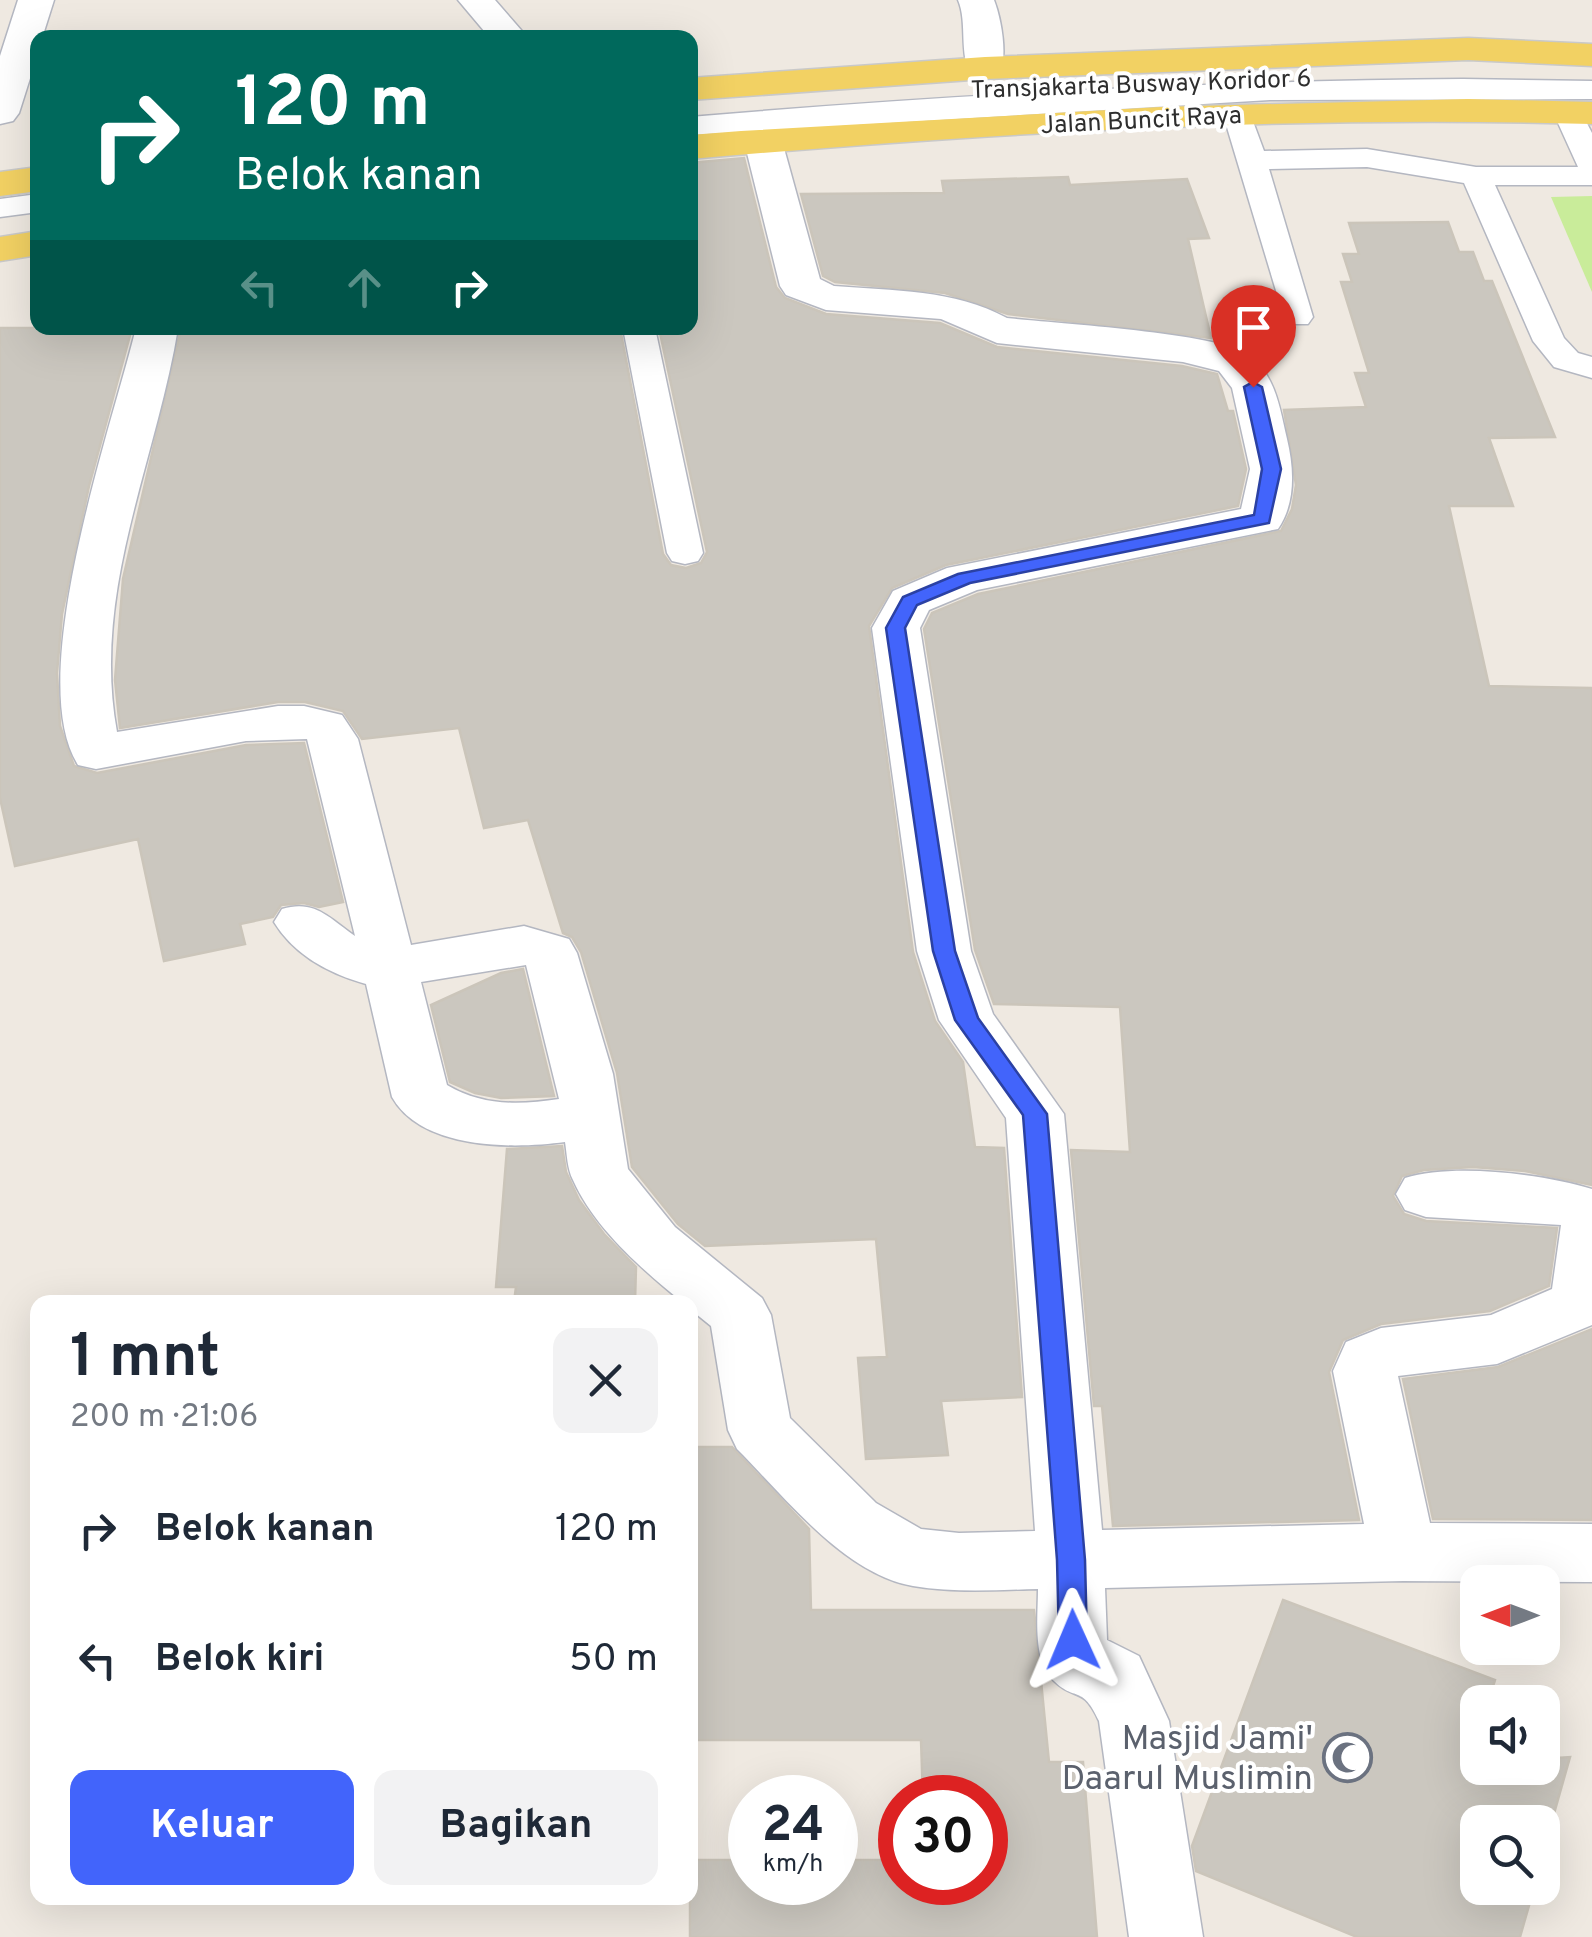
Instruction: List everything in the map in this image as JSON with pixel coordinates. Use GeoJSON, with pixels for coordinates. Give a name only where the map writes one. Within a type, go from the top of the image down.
{"type":"FeatureCollection","features":[{"type":"Feature","properties":{"kind":"main road","name":"Jalan Buncit Raya"},"geometry":{"type":"LineString","coordinates":[[698,88],[986,68],[1468,49],[1592,55]]}},
{"type":"Feature","properties":{"kind":"main road","name":"Jalan Buncit Raya"},"geometry":{"type":"LineString","coordinates":[[698,147],[1238,114],[1584,104]]}},
{"type":"Feature","properties":{"kind":"main road"},"geometry":{"type":"LineString","coordinates":[[0,184],[30,181]]}},
{"type":"Feature","properties":{"kind":"main road"},"geometry":{"type":"LineString","coordinates":[[0,249],[30,244]]}},
{"type":"Feature","properties":{"kind":"street"},"geometry":{"type":"LineString","coordinates":[[0,113],[36,0]]}},
{"type":"Feature","properties":{"kind":"street"},"geometry":{"type":"LineString","coordinates":[[476,0],[503,30]]}},
{"type":"Feature","properties":{"kind":"street"},"geometry":{"type":"LineString","coordinates":[[976,0],[981,12],[986,68]]}},
{"type":"Feature","properties":{"kind":"street"},"geometry":{"type":"LineString","coordinates":[[763,141],[801,286],[808,292],[826,298],[954,309],[998,330],[1185,350],[1224,358],[1234,362],[1253,387],[1272,469],[1262,518],[964,578],[910,602],[896,628],[944,951],[967,1020],[1035,1114],[1071,1560],[1073,1640],[1077,1659],[1114,1678],[1134,1721],[1166,1937]]}},
{"type":"Feature","properties":{"kind":"street"},"geometry":{"type":"LineString","coordinates":[[155,335],[88,607],[88,724],[96,753],[260,725],[306,722],[324,726],[333,740],[341,768],[422,1097],[480,1126],[591,1116]]}},
{"type":"Feature","properties":{"kind":"street"},"geometry":{"type":"LineString","coordinates":[[301,922],[339,954],[369,968],[524,946],[550,953],[591,1116],[600,1176],[654,1244],[740,1315],[760,1430],[840,1511],[910,1557],[959,1562],[1592,1552]]}},
{"type":"Feature","properties":{"kind":"street"},"geometry":{"type":"LineString","coordinates":[[1403,1552],[1365,1370],[1368,1360],[1381,1353],[1497,1339],[1579,1304],[1586,1277],[1592,1214],[1552,1199],[1426,1194]]}},
{"type":"Feature","properties":{"kind":"lane","name":"Transjakarta Busway Koridor 6"},"geometry":{"type":"LineString","coordinates":[[698,109],[838,97],[1292,76],[1592,75]]}},
{"type":"Feature","properties":{"kind":"lane","name":"Transjakarta Busway Koridor 6"},"geometry":{"type":"LineString","coordinates":[[698,125],[828,114],[1360,88],[1584,104]]}},
{"type":"Feature","properties":{"kind":"lane"},"geometry":{"type":"LineString","coordinates":[[1584,104],[1592,165]]}},
{"type":"Feature","properties":{"kind":"lane"},"geometry":{"type":"LineString","coordinates":[[1238,114],[1297,316]]}},
{"type":"Feature","properties":{"kind":"lane"},"geometry":{"type":"LineString","coordinates":[[1254,160],[1378,158],[1476,176],[1592,176]]}},
{"type":"Feature","properties":{"kind":"lane"},"geometry":{"type":"LineString","coordinates":[[1476,176],[1550,340],[1566,360],[1592,368]]}},
{"type":"Feature","properties":{"kind":"lane"},"geometry":{"type":"LineString","coordinates":[[0,208],[30,204]]}},
{"type":"Feature","properties":{"kind":"lane"},"geometry":{"type":"LineString","coordinates":[[0,227],[30,223]]}},
{"type":"Feature","properties":{"kind":"lane"},"geometry":{"type":"LineString","coordinates":[[640,335],[685,553]]}},
{"type":"Feature","properties":{"kind":"green space"},"geometry":{"type":"Polygon","coordinates":[[[1592,196],[1592,292],[1551,197],[1592,196]]]}},
{"type":"Feature","properties":{"kind":"building"},"geometry":{"type":"Polygon","coordinates":[[[744,158],[776,287],[785,298],[826,314],[940,323],[997,347],[1182,366],[1217,374],[1228,411],[1233,411],[1246,469],[1238,506],[946,565],[892,588],[869,626],[913,952],[935,1021],[963,1062],[975,1147],[1004,1148],[1022,1397],[941,1401],[948,1455],[866,1459],[858,1358],[887,1357],[876,1239],[705,1246],[678,1224],[632,1167],[617,1073],[581,952],[572,937],[563,933],[528,820],[484,828],[459,728],[362,739],[343,711],[305,702],[278,702],[120,728],[115,680],[123,579],[179,335],[621,335],[663,554],[671,565],[686,568],[701,563],[707,552],[660,335],[698,335],[698,162],[744,158]]]}},
{"type":"Feature","properties":{"kind":"building"},"geometry":{"type":"Polygon","coordinates":[[[1068,177],[1070,185],[1187,179],[1209,238],[1188,239],[1211,338],[1008,314],[945,293],[835,282],[823,276],[801,194],[944,193],[942,181],[1068,177]]]}},
{"type":"Feature","properties":{"kind":"building"},"geometry":{"type":"Polygon","coordinates":[[[1448,222],[1459,252],[1473,252],[1484,281],[1492,281],[1555,437],[1489,438],[1513,506],[1449,506],[1489,686],[1592,688],[1592,1185],[1525,1171],[1473,1167],[1424,1170],[1402,1176],[1393,1196],[1404,1214],[1426,1221],[1557,1228],[1549,1286],[1490,1311],[1381,1324],[1343,1340],[1329,1372],[1359,1520],[1113,1526],[1102,1406],[1094,1406],[1071,1150],[1130,1152],[1120,1007],[994,1004],[975,950],[924,629],[932,613],[978,594],[1281,531],[1292,509],[1296,485],[1284,410],[1366,407],[1355,373],[1369,373],[1341,282],[1352,282],[1343,254],[1359,254],[1349,223],[1448,222]]]}},
{"type":"Feature","properties":{"kind":"building"},"geometry":{"type":"Polygon","coordinates":[[[0,328],[30,328],[30,335],[130,335],[89,486],[62,614],[57,673],[60,726],[74,766],[97,773],[246,745],[304,743],[343,902],[319,907],[304,903],[281,905],[273,917],[240,924],[245,944],[164,961],[138,839],[15,866],[0,798],[0,328]]]}},
{"type":"Feature","properties":{"kind":"building"},"geometry":{"type":"Polygon","coordinates":[[[523,969],[554,1096],[501,1098],[475,1093],[450,1082],[431,1005],[501,973],[523,969]]]}},
{"type":"Feature","properties":{"kind":"building"},"geometry":{"type":"Polygon","coordinates":[[[562,1146],[566,1172],[579,1200],[636,1267],[635,1295],[515,1295],[516,1287],[496,1287],[507,1149],[562,1146]]]}},
{"type":"Feature","properties":{"kind":"building"},"geometry":{"type":"Polygon","coordinates":[[[1592,1329],[1592,1520],[1433,1519],[1403,1379],[1498,1367],[1592,1329]]]}},
{"type":"Feature","properties":{"kind":"building"},"geometry":{"type":"Polygon","coordinates":[[[698,1447],[732,1447],[809,1529],[811,1610],[1034,1610],[1049,1762],[1083,1762],[1097,1937],[690,1937],[690,1905],[698,1905],[698,1860],[728,1860],[728,1905],[858,1905],[858,1860],[878,1860],[878,1905],[1008,1905],[1008,1775],[922,1775],[921,1740],[698,1740],[698,1447]]]}},
{"type":"Feature","properties":{"kind":"building","name":"Masjid Jami' Daarul Muslimin"},"geometry":{"type":"Polygon","coordinates":[[[1283,1600],[1495,1680],[1493,1685],[1460,1685],[1460,1785],[1560,1785],[1560,1758],[1570,1757],[1556,1805],[1460,1805],[1460,1905],[1529,1905],[1520,1937],[1357,1937],[1196,1871],[1192,1846],[1283,1600]]]}},
{"type":"Feature","properties":{"kind":"place","name":"Masjid Jami' Daarul Muslimin"},"geometry":{"type":"Point","coordinates":[1348,1757]}},
{"type":"Feature","properties":{"kind":"route"},"geometry":{"type":"LineString","coordinates":[[1073,1640],[1071,1560],[1035,1114],[967,1020],[944,951],[896,628],[910,602],[964,578],[1262,518],[1272,469],[1253,387]]}}]}
